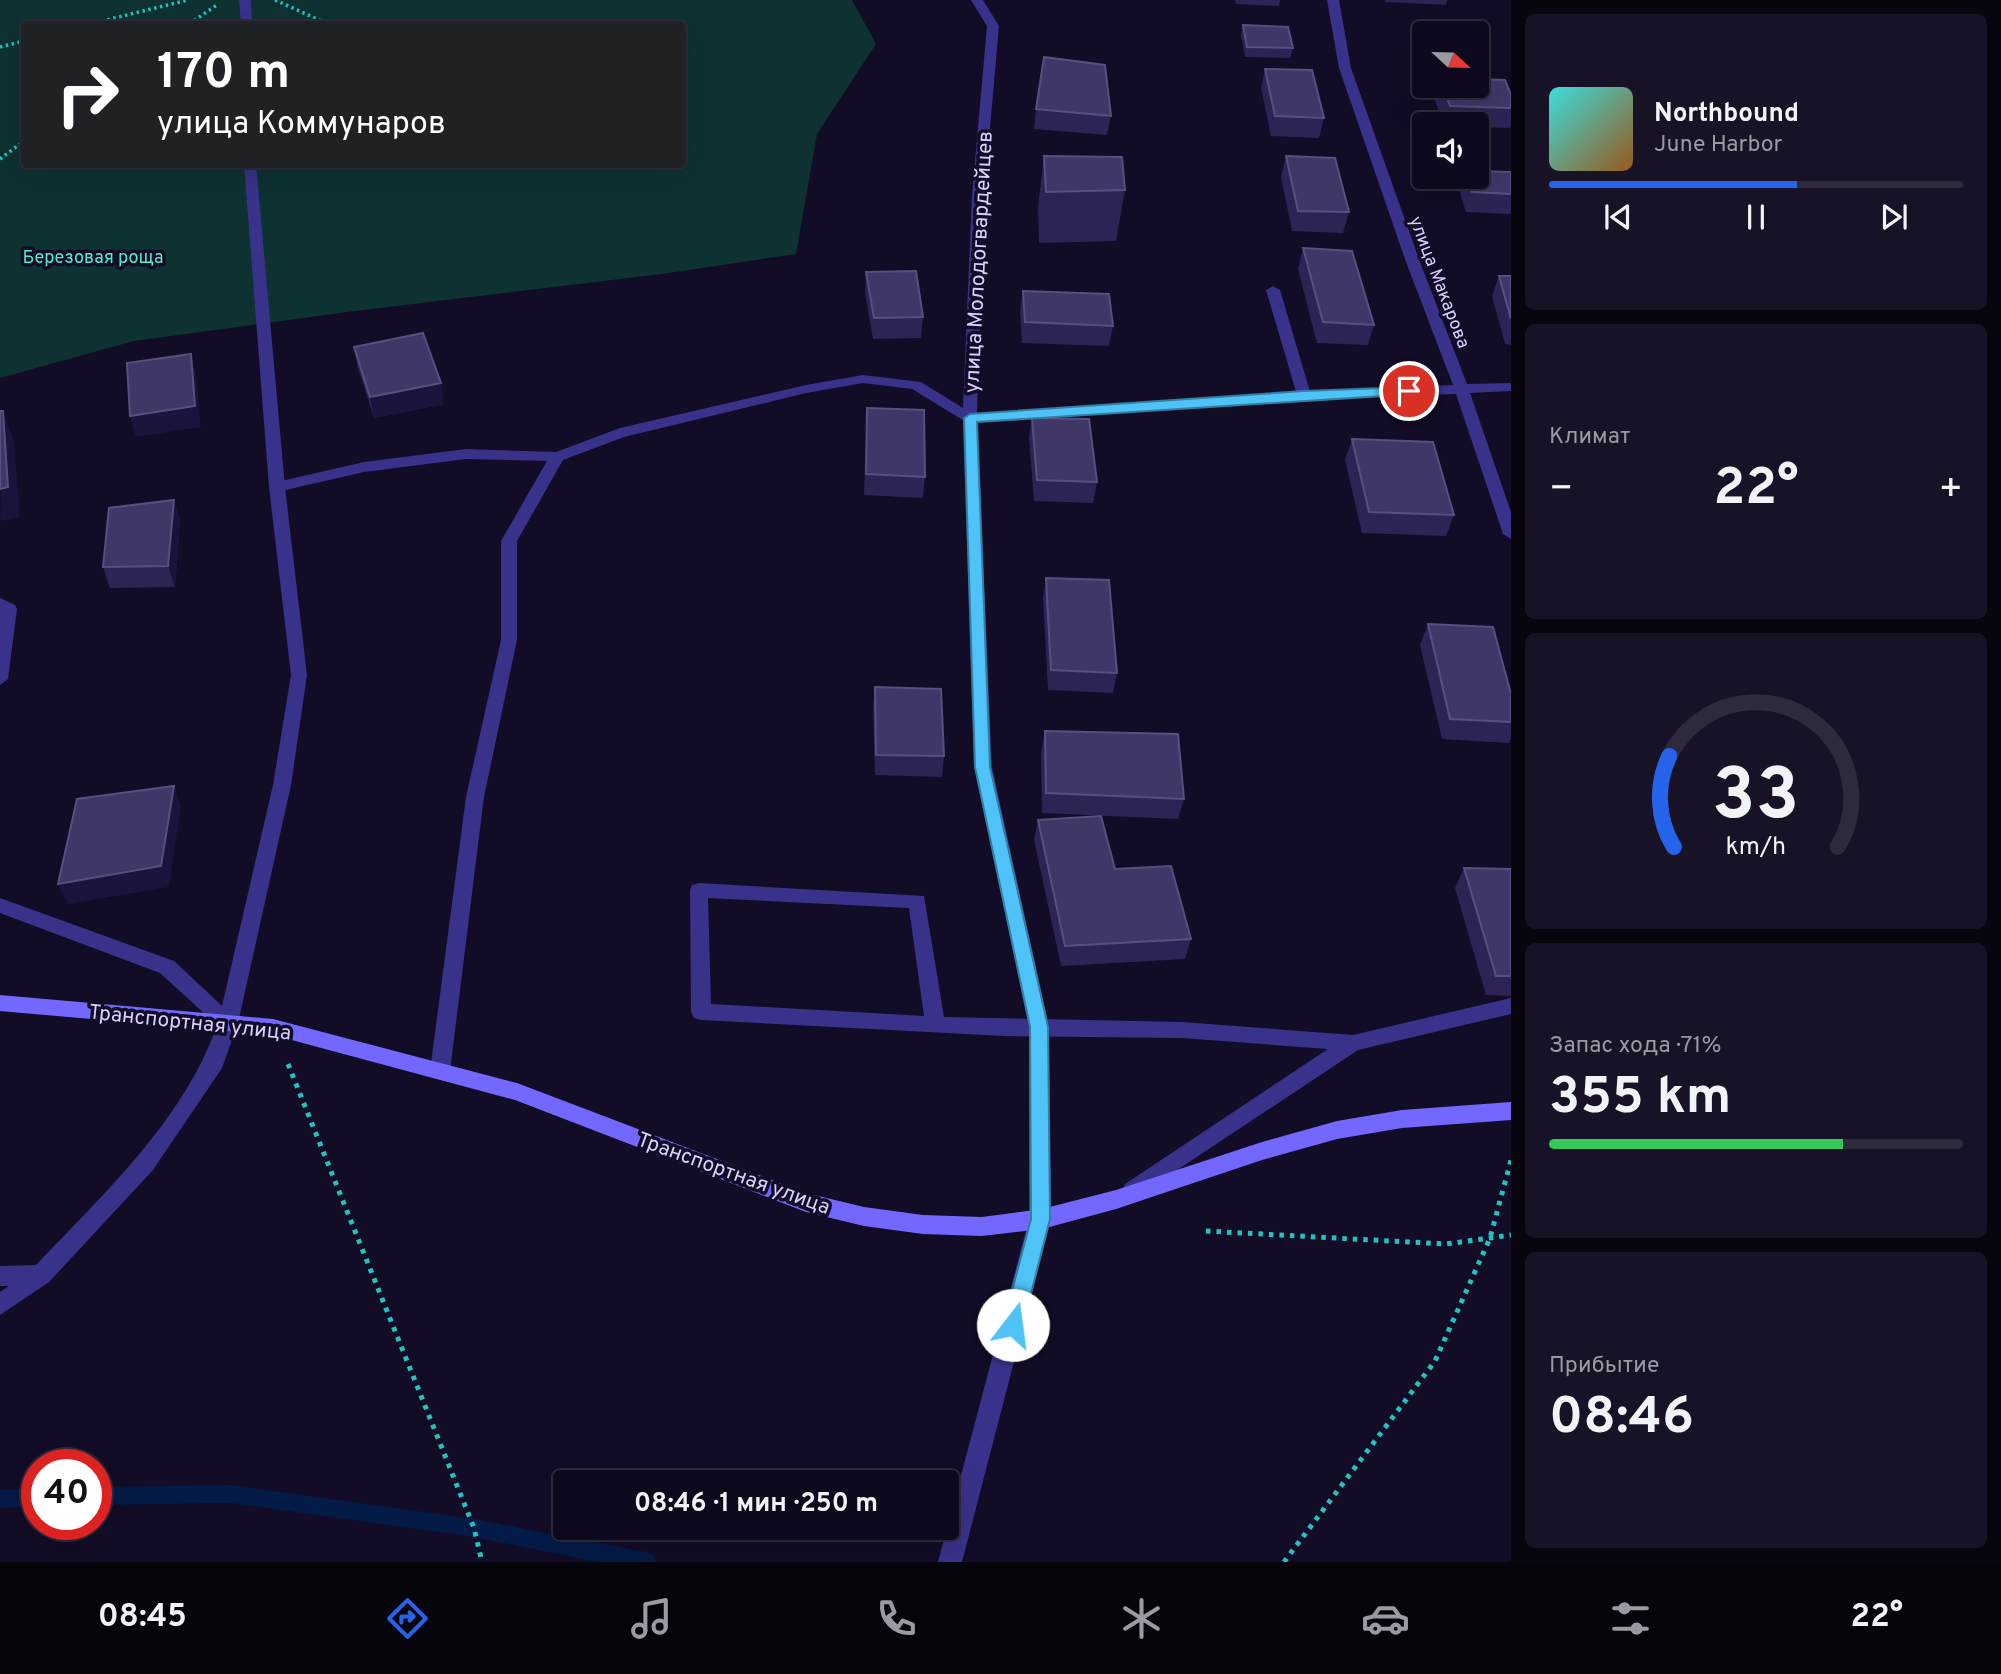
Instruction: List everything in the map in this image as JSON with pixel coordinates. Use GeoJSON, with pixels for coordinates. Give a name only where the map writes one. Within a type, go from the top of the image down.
{"type":"FeatureCollection","features":[{"type":"Feature","properties":{"kind":"main road","name":"Транспортная улица"},"geometry":{"type":"LineString","coordinates":[[0,1003],[273,1027],[517,1092],[806,1202],[846,1214],[902,1223],[965,1227],[1040,1219],[1121,1199],[1245,1155],[1338,1130],[1416,1117],[1511,1111]]}},
{"type":"Feature","properties":{"kind":"street"},"geometry":{"type":"LineString","coordinates":[[245,0],[247,21]]}},
{"type":"Feature","properties":{"kind":"street","name":"улица Молодогвардейцев"},"geometry":{"type":"LineString","coordinates":[[950,1562],[1040,1219],[1039,1027],[982,767],[970,418],[978,195],[993,26],[977,0]]}},
{"type":"Feature","properties":{"kind":"street","name":"улица Макарова"},"geometry":{"type":"LineString","coordinates":[[1333,0],[1345,68],[1413,262],[1462,390],[1511,534]]}},
{"type":"Feature","properties":{"kind":"street"},"geometry":{"type":"LineString","coordinates":[[0,1305],[41,1275],[146,1163],[215,1062],[228,1023],[282,785],[299,675],[277,487],[250,168]]}},
{"type":"Feature","properties":{"kind":"street"},"geometry":{"type":"LineString","coordinates":[[1273,290],[1304,396]]}},
{"type":"Feature","properties":{"kind":"street"},"geometry":{"type":"LineString","coordinates":[[277,487],[363,467],[466,454],[557,457],[620,433],[806,389],[863,379],[916,385],[970,418],[1304,396],[1511,387]]}},
{"type":"Feature","properties":{"kind":"street"},"geometry":{"type":"LineString","coordinates":[[440,1071],[475,797],[509,640],[509,541],[557,457]]}},
{"type":"Feature","properties":{"kind":"street"},"geometry":{"type":"LineString","coordinates":[[0,604],[9,609],[0,679]]}},
{"type":"Feature","properties":{"kind":"street"},"geometry":{"type":"LineString","coordinates":[[935,1025],[917,901],[699,890],[701,1012],[935,1025],[1004,1028],[1182,1030],[1353,1042],[1511,1006]]}},
{"type":"Feature","properties":{"kind":"street"},"geometry":{"type":"LineString","coordinates":[[0,905],[167,967],[228,1023]]}},
{"type":"Feature","properties":{"kind":"street"},"geometry":{"type":"LineString","coordinates":[[1121,1199],[1353,1042]]}},
{"type":"Feature","properties":{"kind":"street"},"geometry":{"type":"LineString","coordinates":[[0,1276],[41,1275]]}},
{"type":"Feature","properties":{"kind":"path"},"geometry":{"type":"LineString","coordinates":[[102,21],[188,0]]}},
{"type":"Feature","properties":{"kind":"path"},"geometry":{"type":"LineString","coordinates":[[192,21],[224,0]]}},
{"type":"Feature","properties":{"kind":"path"},"geometry":{"type":"LineString","coordinates":[[274,0],[321,21]]}},
{"type":"Feature","properties":{"kind":"path"},"geometry":{"type":"LineString","coordinates":[[0,47],[21,42]]}},
{"type":"Feature","properties":{"kind":"path"},"geometry":{"type":"LineString","coordinates":[[0,159],[21,143]]}},
{"type":"Feature","properties":{"kind":"path"},"geometry":{"type":"LineString","coordinates":[[273,1027],[474,1528],[482,1562]]}},
{"type":"Feature","properties":{"kind":"path"},"geometry":{"type":"LineString","coordinates":[[1284,1562],[1435,1362],[1490,1238],[1511,1160]]}},
{"type":"Feature","properties":{"kind":"path"},"geometry":{"type":"LineString","coordinates":[[1206,1231],[1446,1244],[1511,1235]]}},
{"type":"Feature","properties":{"kind":"green space","name":"Березовая роща"},"geometry":{"type":"Polygon","coordinates":[[[0,0],[852,0],[876,44],[817,134],[796,254],[662,274],[134,341],[0,378],[0,0]]]}},
{"type":"Feature","properties":{"kind":"building"},"geometry":{"type":"Polygon","coordinates":[[[1243,25],[1288,27],[1293,48],[1247,47],[1243,25]]]}},
{"type":"Feature","properties":{"kind":"building"},"geometry":{"type":"Polygon","coordinates":[[[1044,57],[1105,65],[1111,116],[1036,109],[1044,57]]]}},
{"type":"Feature","properties":{"kind":"building"},"geometry":{"type":"Polygon","coordinates":[[[1265,69],[1312,70],[1324,118],[1275,116],[1265,69]]]}},
{"type":"Feature","properties":{"kind":"building"},"geometry":{"type":"Polygon","coordinates":[[[1489,79],[1505,80],[1511,95],[1511,108],[1450,106],[1447,98],[1489,98],[1489,79]]]}},
{"type":"Feature","properties":{"kind":"building"},"geometry":{"type":"Polygon","coordinates":[[[1044,156],[1122,157],[1125,190],[1046,192],[1044,156]]]}},
{"type":"Feature","properties":{"kind":"building"},"geometry":{"type":"Polygon","coordinates":[[[1286,156],[1335,158],[1349,212],[1298,211],[1286,156]]]}},
{"type":"Feature","properties":{"kind":"building"},"geometry":{"type":"Polygon","coordinates":[[[1489,171],[1511,172],[1511,194],[1472,192],[1471,189],[1489,189],[1489,171]]]}},
{"type":"Feature","properties":{"kind":"building"},"geometry":{"type":"Polygon","coordinates":[[[1303,248],[1352,251],[1374,325],[1323,322],[1303,248]]]}},
{"type":"Feature","properties":{"kind":"building"},"geometry":{"type":"Polygon","coordinates":[[[916,271],[923,317],[874,318],[866,272],[916,271]]]}},
{"type":"Feature","properties":{"kind":"building"},"geometry":{"type":"Polygon","coordinates":[[[1499,276],[1511,276],[1511,319],[1499,276]]]}},
{"type":"Feature","properties":{"kind":"building"},"geometry":{"type":"Polygon","coordinates":[[[1023,291],[1109,294],[1113,326],[1025,322],[1023,291]]]}},
{"type":"Feature","properties":{"kind":"building"},"geometry":{"type":"Polygon","coordinates":[[[423,333],[441,383],[370,397],[354,347],[423,333]]]}},
{"type":"Feature","properties":{"kind":"building"},"geometry":{"type":"Polygon","coordinates":[[[191,354],[195,406],[130,416],[127,363],[191,354]]]}},
{"type":"Feature","properties":{"kind":"building"},"geometry":{"type":"Polygon","coordinates":[[[867,408],[924,410],[925,477],[866,474],[867,408]]]}},
{"type":"Feature","properties":{"kind":"building"},"geometry":{"type":"Polygon","coordinates":[[[0,411],[3,411],[8,487],[0,489],[0,411]]]}},
{"type":"Feature","properties":{"kind":"building"},"geometry":{"type":"Polygon","coordinates":[[[1032,418],[1089,419],[1097,482],[1037,480],[1032,418]]]}},
{"type":"Feature","properties":{"kind":"building"},"geometry":{"type":"Polygon","coordinates":[[[1352,439],[1433,442],[1454,515],[1369,512],[1352,439]]]}},
{"type":"Feature","properties":{"kind":"building"},"geometry":{"type":"Polygon","coordinates":[[[174,500],[168,566],[103,567],[109,508],[174,500]]]}},
{"type":"Feature","properties":{"kind":"building"},"geometry":{"type":"Polygon","coordinates":[[[1046,578],[1109,580],[1117,673],[1051,670],[1046,578]]]}},
{"type":"Feature","properties":{"kind":"building"},"geometry":{"type":"Polygon","coordinates":[[[1428,624],[1493,627],[1511,694],[1511,722],[1450,719],[1428,624]]]}},
{"type":"Feature","properties":{"kind":"building"},"geometry":{"type":"Polygon","coordinates":[[[875,687],[941,689],[944,756],[876,755],[875,687]]]}},
{"type":"Feature","properties":{"kind":"building"},"geometry":{"type":"Polygon","coordinates":[[[1045,731],[1178,734],[1184,799],[1046,793],[1045,731]]]}},
{"type":"Feature","properties":{"kind":"building"},"geometry":{"type":"Polygon","coordinates":[[[174,786],[161,866],[58,884],[77,799],[174,786]]]}},
{"type":"Feature","properties":{"kind":"building"},"geometry":{"type":"Polygon","coordinates":[[[1101,816],[1115,869],[1171,866],[1191,939],[1065,946],[1038,820],[1101,816]]]}},
{"type":"Feature","properties":{"kind":"building"},"geometry":{"type":"Polygon","coordinates":[[[1464,868],[1511,869],[1511,976],[1496,976],[1464,868]]]}},
{"type":"Feature","properties":{"kind":"waterway"},"geometry":{"type":"LineString","coordinates":[[112,1496],[231,1494],[474,1528],[646,1562]]}},
{"type":"Feature","properties":{"kind":"waterway"},"geometry":{"type":"LineString","coordinates":[[0,1499],[21,1498]]}},
{"type":"Feature","properties":{"kind":"route"},"geometry":{"type":"LineString","coordinates":[[1013,1325],[1040,1219],[1039,1027],[982,767],[970,418],[1409,391]]}}]}
